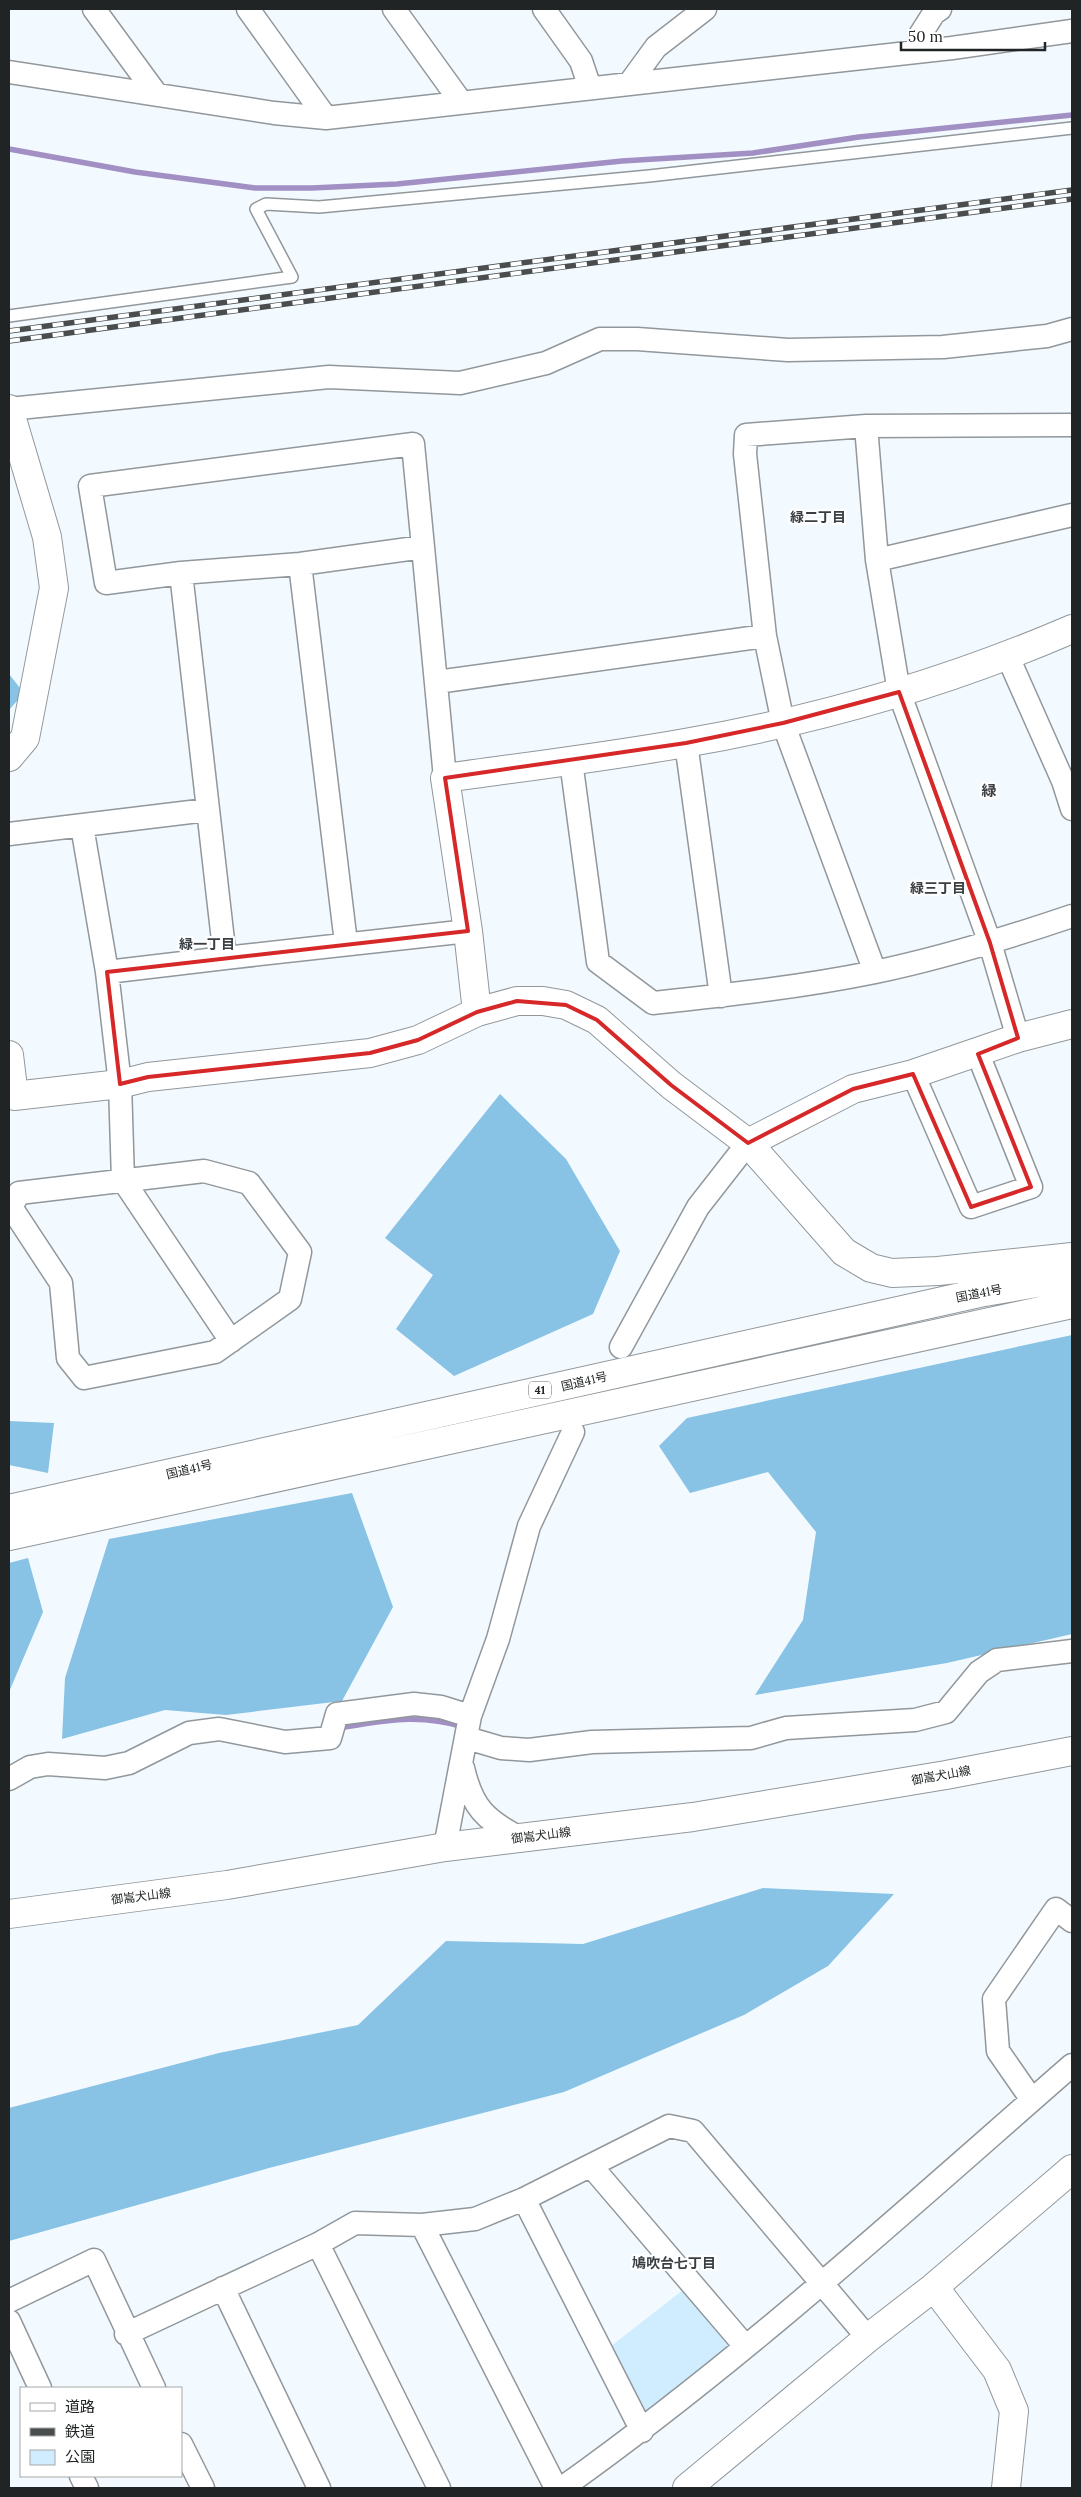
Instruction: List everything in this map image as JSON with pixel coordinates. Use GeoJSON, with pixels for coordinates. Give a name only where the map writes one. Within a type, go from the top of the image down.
{"type":"FeatureCollection","features":[{"type":"Feature","properties":{"kind":"main road"},"geometry":{"type":"LineString","coordinates":[[9,409],[47,537],[54,588],[14,746]]}},
{"type":"Feature","properties":{"kind":"main road"},"geometry":{"type":"LineString","coordinates":[[477,1012],[468,931],[446,778],[686,743],[783,723],[899,692],[1008,657],[1072,629]]}},
{"type":"Feature","properties":{"kind":"main road"},"geometry":{"type":"LineString","coordinates":[[9,1055],[14,1096],[120,1084],[148,1077],[370,1053],[418,1040],[477,1012],[517,1001],[543,1001],[566,1005],[597,1020],[671,1085],[748,1142],[840,1247],[871,1268],[892,1273],[938,1271],[1072,1257]]}},
{"type":"Feature","properties":{"kind":"main road"},"geometry":{"type":"LineString","coordinates":[[748,1142],[853,1089],[913,1074],[978,1054],[1018,1038],[1072,1024]]}},
{"type":"Feature","properties":{"kind":"main road","name":"国道41号"},"geometry":{"type":"LineString","coordinates":[[9,1509],[979,1293],[1072,1277]]}},
{"type":"Feature","properties":{"kind":"main road","name":"41"},"geometry":{"type":"LineString","coordinates":[[9,1536],[1072,1304]]}},
{"type":"Feature","properties":{"kind":"main road","name":"御嵩犬山線"},"geometry":{"type":"LineString","coordinates":[[9,1914],[227,1885],[445,1847],[693,1817],[946,1775],[1072,1751]]}},
{"type":"Feature","properties":{"kind":"main road"},"geometry":{"type":"LineString","coordinates":[[687,2488],[868,2338],[934,2287],[1072,2169]]}},
{"type":"Feature","properties":{"kind":"main road"},"geometry":{"type":"LineString","coordinates":[[934,2287],[997,2370],[1014,2411],[1006,2488]]}},
{"type":"Feature","properties":{"kind":"street"},"geometry":{"type":"LineString","coordinates":[[94,9],[157,95]]}},
{"type":"Feature","properties":{"kind":"street"},"geometry":{"type":"LineString","coordinates":[[248,9],[326,118]]}},
{"type":"Feature","properties":{"kind":"street"},"geometry":{"type":"LineString","coordinates":[[394,9],[461,102]]}},
{"type":"Feature","properties":{"kind":"street"},"geometry":{"type":"LineString","coordinates":[[544,9],[581,61],[590,88]]}},
{"type":"Feature","properties":{"kind":"street"},"geometry":{"type":"LineString","coordinates":[[922,51],[920,35],[934,13],[940,9]]}},
{"type":"Feature","properties":{"kind":"street"},"geometry":{"type":"LineString","coordinates":[[629,84],[656,47],[700,10]]}},
{"type":"Feature","properties":{"kind":"street"},"geometry":{"type":"LineString","coordinates":[[9,72],[274,113],[326,118],[922,51],[1072,31]]}},
{"type":"Feature","properties":{"kind":"street"},"geometry":{"type":"LineString","coordinates":[[9,409],[329,377],[460,383],[546,363],[600,339],[637,339],[788,350],[943,347],[1047,336],[1072,329]]}},
{"type":"Feature","properties":{"kind":"street"},"geometry":{"type":"LineString","coordinates":[[875,972],[783,723],[765,636],[745,454],[746,435],[866,426],[1072,425]]}},
{"type":"Feature","properties":{"kind":"street"},"geometry":{"type":"LineString","coordinates":[[866,426],[877,560],[899,692],[990,943],[1018,1038]]}},
{"type":"Feature","properties":{"kind":"street"},"geometry":{"type":"LineString","coordinates":[[423,547],[300,564],[181,574],[106,584],[90,486],[413,444],[446,778]]}},
{"type":"Feature","properties":{"kind":"street"},"geometry":{"type":"LineString","coordinates":[[877,560],[1072,515]]}},
{"type":"Feature","properties":{"kind":"street"},"geometry":{"type":"LineString","coordinates":[[300,564],[346,943]]}},
{"type":"Feature","properties":{"kind":"street"},"geometry":{"type":"LineString","coordinates":[[181,574],[225,958]]}},
{"type":"Feature","properties":{"kind":"street"},"geometry":{"type":"LineString","coordinates":[[436,682],[765,636]]}},
{"type":"Feature","properties":{"kind":"street"},"geometry":{"type":"LineString","coordinates":[[1008,657],[1063,781],[1072,809]]}},
{"type":"Feature","properties":{"kind":"street"},"geometry":{"type":"LineString","coordinates":[[686,743],[721,996]]}},
{"type":"Feature","properties":{"kind":"street"},"geometry":{"type":"LineString","coordinates":[[571,761],[598,962],[653,1003],[721,996],[875,972],[990,943],[1072,916]]}},
{"type":"Feature","properties":{"kind":"street"},"geometry":{"type":"LineString","coordinates":[[9,834],[207,810]]}},
{"type":"Feature","properties":{"kind":"street"},"geometry":{"type":"LineString","coordinates":[[82,826],[107,972],[120,1084],[123,1180],[230,1341]]}},
{"type":"Feature","properties":{"kind":"street"},"geometry":{"type":"LineString","coordinates":[[107,972],[346,943],[468,931]]}},
{"type":"Feature","properties":{"kind":"street"},"geometry":{"type":"LineString","coordinates":[[913,1074],[971,1207],[1031,1187],[978,1054]]}},
{"type":"Feature","properties":{"kind":"street"},"geometry":{"type":"LineString","coordinates":[[621,1347],[698,1207],[748,1142]]}},
{"type":"Feature","properties":{"kind":"street"},"geometry":{"type":"LineString","coordinates":[[204,1171],[249,1183],[300,1252],[290,1299],[230,1341],[215,1352],[84,1378],[68,1358],[61,1283],[11,1207],[18,1193],[204,1171]]}},
{"type":"Feature","properties":{"kind":"street"},"geometry":{"type":"LineString","coordinates":[[445,1847],[470,1716],[498,1639],[529,1526],[573,1432]]}},
{"type":"Feature","properties":{"kind":"street"},"geometry":{"type":"LineString","coordinates":[[467,1738],[501,1748],[529,1750],[592,1742],[751,1738],[786,1728],[915,1720],[946,1712],[979,1672],[997,1660],[1072,1651]]}},
{"type":"Feature","properties":{"kind":"street"},"geometry":{"type":"LineString","coordinates":[[9,1779],[30,1767],[48,1764],[105,1768],[129,1762],[189,1733],[219,1729],[285,1742],[330,1738],[336,1714],[414,1704],[441,1707],[470,1716]]}},
{"type":"Feature","properties":{"kind":"street"},"geometry":{"type":"LineString","coordinates":[[462,1762],[468,1792],[478,1806],[494,1825],[520,1838]]}},
{"type":"Feature","properties":{"kind":"street"},"geometry":{"type":"LineString","coordinates":[[1032,2100],[998,2051],[994,1999],[1056,1909],[1072,1921]]}},
{"type":"Feature","properties":{"kind":"street"},"geometry":{"type":"LineString","coordinates":[[562,2488],[642,2431],[821,2284],[1072,2065]]}},
{"type":"Feature","properties":{"kind":"street"},"geometry":{"type":"LineString","coordinates":[[126,2334],[318,2244],[355,2223],[422,2225],[475,2219],[524,2199],[669,2126],[693,2131],[868,2338]]}},
{"type":"Feature","properties":{"kind":"street"},"geometry":{"type":"LineString","coordinates":[[592,2166],[745,2346]]}},
{"type":"Feature","properties":{"kind":"street"},"geometry":{"type":"LineString","coordinates":[[524,2199],[642,2431]]}},
{"type":"Feature","properties":{"kind":"street"},"geometry":{"type":"LineString","coordinates":[[422,2225],[556,2488]]}},
{"type":"Feature","properties":{"kind":"street"},"geometry":{"type":"LineString","coordinates":[[318,2244],[439,2488]]}},
{"type":"Feature","properties":{"kind":"street"},"geometry":{"type":"LineString","coordinates":[[9,2301],[94,2260],[126,2334],[153,2387]]}},
{"type":"Feature","properties":{"kind":"street"},"geometry":{"type":"LineString","coordinates":[[223,2288],[319,2488]]}},
{"type":"Feature","properties":{"kind":"street"},"geometry":{"type":"LineString","coordinates":[[9,2321],[40,2387]]}},
{"type":"Feature","properties":{"kind":"street"},"geometry":{"type":"LineString","coordinates":[[182,2446],[203,2488]]}},
{"type":"Feature","properties":{"kind":"lane"},"geometry":{"type":"LineString","coordinates":[[9,316],[292,277],[256,209],[266,204],[319,207],[348,205],[648,176],[1072,128]]}},
{"type":"Feature","properties":{"kind":"highlighted area"},"geometry":{"type":"Polygon","coordinates":[[[899,692],[990,943],[1018,1038],[978,1054],[1031,1187],[971,1207],[913,1074],[853,1089],[748,1143],[671,1085],[597,1020],[566,1005],[517,1001],[477,1012],[418,1040],[370,1053],[148,1077],[120,1084],[107,972],[468,931],[445,778],[686,743],[783,723],[899,692]]]}},
{"type":"Feature","properties":{"kind":"green space"},"geometry":{"type":"Polygon","coordinates":[[[692,2283],[745,2346],[642,2431],[602,2353],[692,2283]]]}},
{"type":"Feature","properties":{"kind":"shaded area"},"geometry":{"type":"Polygon","coordinates":[[[9,674],[24,693],[9,710],[9,674]]]}},
{"type":"Feature","properties":{"kind":"shaded area"},"geometry":{"type":"Polygon","coordinates":[[[500,1094],[566,1159],[620,1251],[593,1314],[454,1376],[396,1329],[433,1275],[385,1238],[500,1094]]]}},
{"type":"Feature","properties":{"kind":"shaded area"},"geometry":{"type":"Polygon","coordinates":[[[1072,1335],[1072,1634],[947,1663],[755,1695],[803,1620],[816,1532],[768,1472],[690,1493],[659,1446],[687,1418],[1072,1335]]]}},
{"type":"Feature","properties":{"kind":"shaded area"},"geometry":{"type":"Polygon","coordinates":[[[9,1421],[54,1423],[48,1473],[9,1465],[9,1421]]]}},
{"type":"Feature","properties":{"kind":"shaded area"},"geometry":{"type":"Polygon","coordinates":[[[352,1493],[393,1607],[342,1701],[226,1715],[165,1710],[62,1739],[65,1678],[109,1539],[352,1493]]]}},
{"type":"Feature","properties":{"kind":"shaded area"},"geometry":{"type":"Polygon","coordinates":[[[28,1558],[43,1612],[9,1692],[9,1563],[28,1558]]]}},
{"type":"Feature","properties":{"kind":"shaded area"},"geometry":{"type":"Polygon","coordinates":[[[763,1888],[894,1894],[828,1966],[744,2015],[564,2092],[269,2168],[9,2241],[9,2108],[219,2053],[358,2025],[446,1941],[583,1944],[763,1888]]]}},
{"type":"Feature","properties":{"kind":"waterway"},"geometry":{"type":"LineString","coordinates":[[9,149],[135,172],[255,188],[312,188],[397,184],[622,161],[753,153],[859,137],[1072,115]]}},
{"type":"Feature","properties":{"kind":"waterway"},"geometry":{"type":"LineString","coordinates":[[338,1728],[416,1719],[464,1727]]}},
{"type":"Feature","properties":{"kind":"railway"},"geometry":{"type":"LineString","coordinates":[[9,331],[1072,190]]}},
{"type":"Feature","properties":{"kind":"railway"},"geometry":{"type":"LineString","coordinates":[[9,341],[1072,199]]}},
{"type":"Feature","properties":{"kind":"district","name":"緑二丁目"},"geometry":{"type":"Point","coordinates":[818,517]}},
{"type":"Feature","properties":{"kind":"district","name":"緑"},"geometry":{"type":"Point","coordinates":[989,790]}},
{"type":"Feature","properties":{"kind":"district","name":"緑三丁目"},"geometry":{"type":"Point","coordinates":[938,888]}},
{"type":"Feature","properties":{"kind":"district","name":"緑一丁目"},"geometry":{"type":"Point","coordinates":[207,944]}},
{"type":"Feature","properties":{"kind":"district","name":"鳩吹台七丁目"},"geometry":{"type":"Point","coordinates":[674,2263]}}]}
